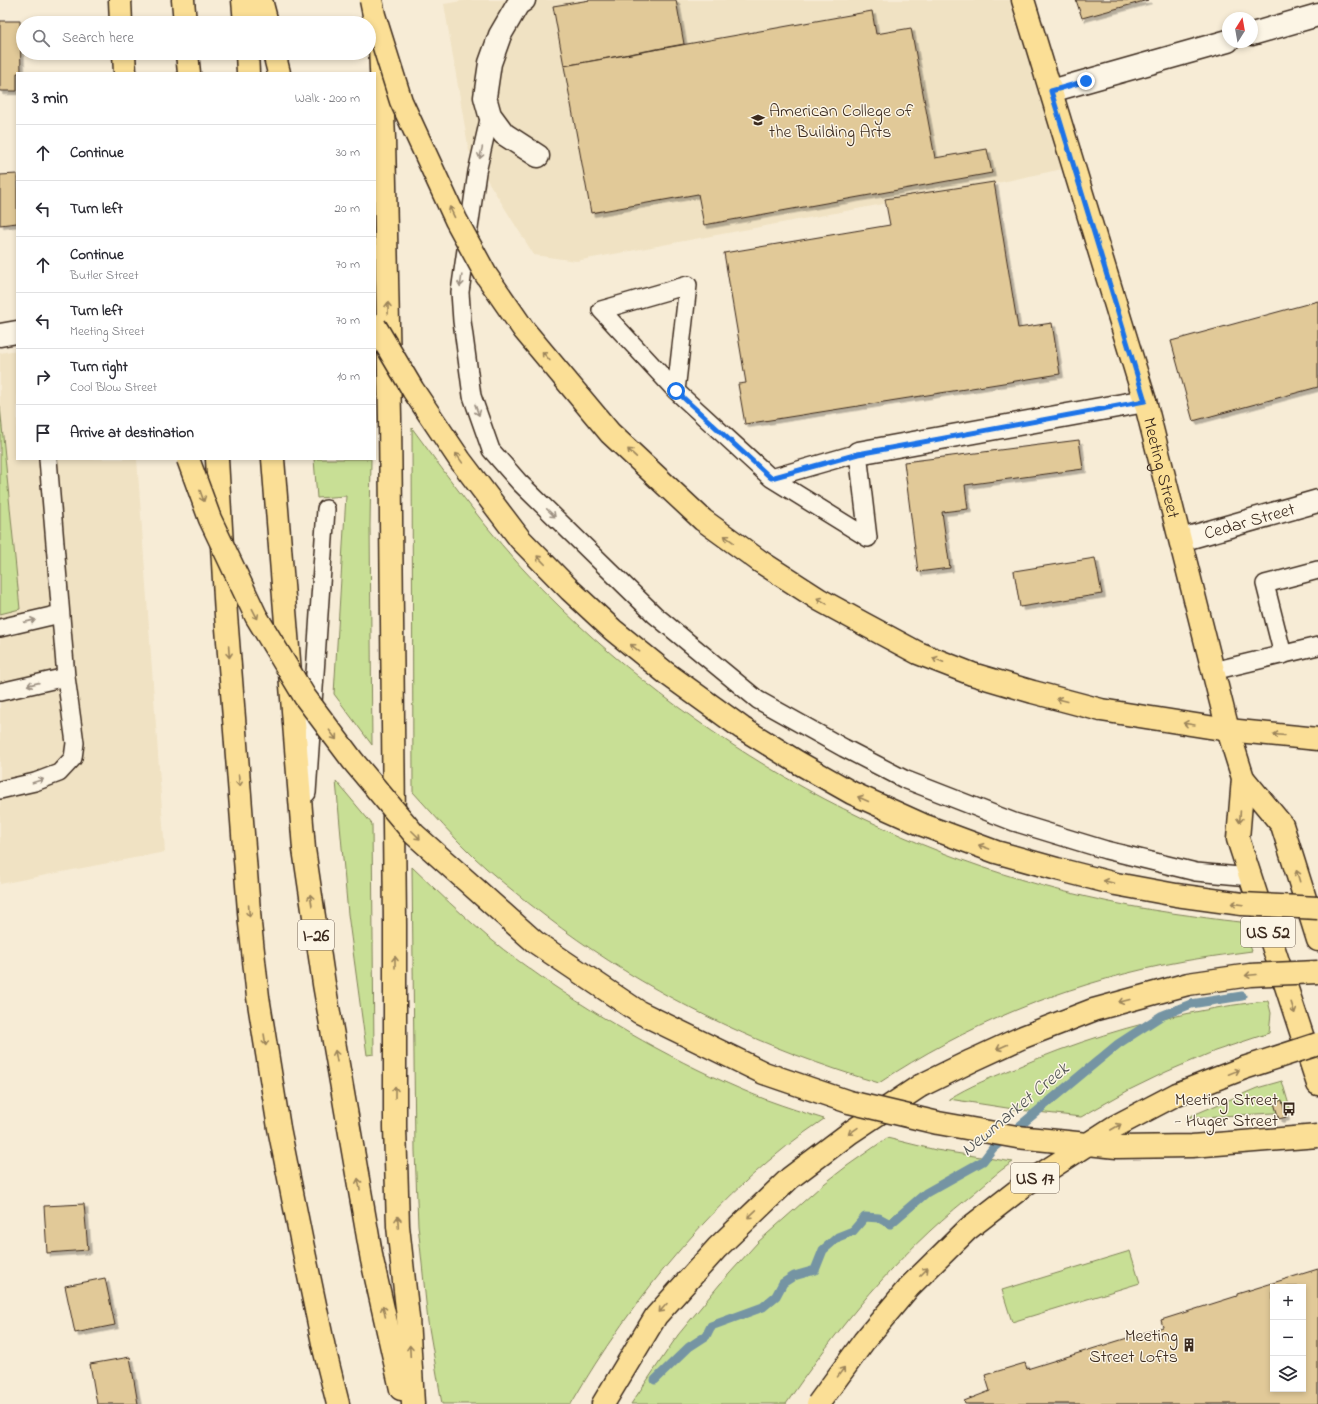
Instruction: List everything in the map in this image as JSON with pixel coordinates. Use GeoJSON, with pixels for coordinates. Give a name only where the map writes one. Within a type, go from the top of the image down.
{"type":"FeatureCollection","features":[{"type":"Feature","properties":{"kind":"main road"},"geometry":{"type":"LineString","coordinates":[[120,0],[121,16]]}},
{"type":"Feature","properties":{"kind":"main road"},"geometry":{"type":"LineString","coordinates":[[183,0],[184,16]]}},
{"type":"Feature","properties":{"kind":"main road"},"geometry":{"type":"LineString","coordinates":[[243,0],[244,16]]}},
{"type":"Feature","properties":{"kind":"main road"},"geometry":{"type":"LineString","coordinates":[[261,0],[265,16]]}},
{"type":"Feature","properties":{"kind":"main road"},"geometry":{"type":"LineString","coordinates":[[370,0],[375,16]]}},
{"type":"Feature","properties":{"kind":"main road"},"geometry":{"type":"LineString","coordinates":[[378,0],[384,139],[390,417],[395,924],[395,1127],[398,1226],[408,1318],[413,1404]]}},
{"type":"Feature","properties":{"kind":"main road","name":"Meeting Street"},"geometry":{"type":"LineString","coordinates":[[1024,0],[1145,401],[1228,730],[1243,778],[1238,839],[1318,1084]]}},
{"type":"Feature","properties":{"kind":"main road"},"geometry":{"type":"LineString","coordinates":[[376,20],[401,101],[456,220],[486,275],[524,330],[610,433],[703,520],[760,562],[820,600],[918,652],[972,674],[1101,710],[1228,730],[1318,739]]}},
{"type":"Feature","properties":{"kind":"main road"},"geometry":{"type":"LineString","coordinates":[[124,60],[125,72]]}},
{"type":"Feature","properties":{"kind":"main road"},"geometry":{"type":"LineString","coordinates":[[188,60],[189,72]]}},
{"type":"Feature","properties":{"kind":"main road"},"geometry":{"type":"LineString","coordinates":[[247,60],[248,72]]}},
{"type":"Feature","properties":{"kind":"main road"},"geometry":{"type":"LineString","coordinates":[[276,60],[279,72]]}},
{"type":"Feature","properties":{"kind":"main road"},"geometry":{"type":"LineString","coordinates":[[376,328],[413,390],[460,460],[520,539],[570,590],[613,630],[666,673],[742,728],[799,764],[852,793],[924,825],[996,852],[1050,867],[1116,884],[1176,895],[1242,904],[1318,908]]}},
{"type":"Feature","properties":{"kind":"main road"},"geometry":{"type":"LineString","coordinates":[[188,460],[210,519],[256,616],[305,697],[353,761],[414,834],[535,942],[639,1012],[764,1073],[849,1102],[938,1123],[1017,1137],[1118,1147],[1192,1146],[1318,1136]]}},
{"type":"Feature","properties":{"kind":"main road"},"geometry":{"type":"LineString","coordinates":[[217,460],[228,639],[250,924],[258,997],[279,1128],[299,1231],[324,1348],[338,1404]]}},
{"type":"Feature","properties":{"kind":"main road","name":"I-26"},"geometry":{"type":"LineString","coordinates":[[273,460],[304,849],[324,984],[371,1252],[404,1404]]}},
{"type":"Feature","properties":{"kind":"main road","name":"Meeting Street"},"geometry":{"type":"LineString","coordinates":[[1243,778],[1282,825],[1318,940]]}},
{"type":"Feature","properties":{"kind":"main road"},"geometry":{"type":"LineString","coordinates":[[603,1404],[656,1316],[716,1248],[790,1178],[851,1132],[920,1086],[1023,1037],[1093,1010],[1188,984],[1250,975],[1318,972]]}},
{"type":"Feature","properties":{"kind":"main road","name":"US 17"},"geometry":{"type":"LineString","coordinates":[[818,1404],[864,1341],[909,1287],[968,1229],[1026,1184],[1114,1127],[1177,1094],[1244,1068],[1318,1044]]}},
{"type":"Feature","properties":{"kind":"street"},"geometry":{"type":"LineString","coordinates":[[524,0],[518,4],[500,35],[490,63],[485,97],[490,115],[504,134],[538,156]]}},
{"type":"Feature","properties":{"kind":"street"},"geometry":{"type":"LineString","coordinates":[[1258,32],[1318,15]]}},
{"type":"Feature","properties":{"kind":"street"},"geometry":{"type":"LineString","coordinates":[[1051,91],[1222,43]]}},
{"type":"Feature","properties":{"kind":"street"},"geometry":{"type":"LineString","coordinates":[[0,334],[16,332]]}},
{"type":"Feature","properties":{"kind":"street"},"geometry":{"type":"LineString","coordinates":[[858,454],[1145,401]]}},
{"type":"Feature","properties":{"kind":"street","name":"Cedar Street"},"geometry":{"type":"LineString","coordinates":[[1181,540],[1318,501]]}},
{"type":"Feature","properties":{"kind":"lane"},"geometry":{"type":"LineString","coordinates":[[490,115],[476,179],[460,292],[472,396],[492,450],[519,482],[655,615],[758,700],[844,748],[904,779],[1014,822],[1106,850],[1196,872],[1250,877]]}},
{"type":"Feature","properties":{"kind":"lane"},"geometry":{"type":"LineString","coordinates":[[676,391],[688,285],[601,310],[676,391],[771,478],[868,538],[858,454],[771,478]]}},
{"type":"Feature","properties":{"kind":"lane"},"geometry":{"type":"LineString","coordinates":[[0,790],[35,782],[59,773],[73,758],[75,743],[66,677],[60,614],[48,460]]}},
{"type":"Feature","properties":{"kind":"lane"},"geometry":{"type":"LineString","coordinates":[[304,849],[326,509]]}},
{"type":"Feature","properties":{"kind":"lane"},"geometry":{"type":"LineString","coordinates":[[1283,655],[1265,584],[1318,570]]}},
{"type":"Feature","properties":{"kind":"lane"},"geometry":{"type":"LineString","coordinates":[[0,628],[60,614]]}},
{"type":"Feature","properties":{"kind":"lane"},"geometry":{"type":"LineString","coordinates":[[1213,671],[1318,646]]}},
{"type":"Feature","properties":{"kind":"lane"},"geometry":{"type":"LineString","coordinates":[[0,692],[66,677]]}},
{"type":"Feature","properties":{"kind":"shaded area","name":"American College of the Building Arts"},"geometry":{"type":"Polygon","coordinates":[[[467,0],[1016,0],[1067,168],[1002,182],[576,261],[534,255],[469,151],[444,4],[467,0]]]}},
{"type":"Feature","properties":{"kind":"shaded area"},"geometry":{"type":"Polygon","coordinates":[[[16,350],[16,460],[137,460],[165,852],[0,884],[0,353],[16,350]]]}},
{"type":"Feature","properties":{"kind":"green space"},"geometry":{"type":"Polygon","coordinates":[[[0,406],[20,609],[0,614],[0,406]]]}},
{"type":"Feature","properties":{"kind":"green space"},"geometry":{"type":"Polygon","coordinates":[[[412,428],[465,499],[502,545],[562,609],[626,667],[695,719],[768,767],[843,809],[922,844],[1003,874],[1087,897],[1172,913],[1241,922],[1252,951],[1163,965],[1088,984],[1051,997],[1015,1010],[945,1043],[911,1062],[879,1083],[796,1055],[760,1041],[691,1008],[625,971],[562,928],[496,876],[459,842],[413,792],[412,428]]]}},
{"type":"Feature","properties":{"kind":"green space"},"geometry":{"type":"Polygon","coordinates":[[[314,460],[371,460],[370,526],[372,745],[334,694],[346,496],[317,498],[314,460]]]}},
{"type":"Feature","properties":{"kind":"green space"},"geometry":{"type":"Polygon","coordinates":[[[336,781],[372,824],[374,1054],[367,1055],[348,914],[336,781]]]}},
{"type":"Feature","properties":{"kind":"green space"},"geometry":{"type":"Polygon","coordinates":[[[412,867],[440,894],[503,949],[551,984],[629,1033],[711,1076],[788,1108],[824,1119],[786,1146],[750,1177],[715,1211],[682,1247],[622,1324],[595,1364],[571,1404],[442,1404],[428,1322],[418,1225],[415,1151],[412,867]]]}},
{"type":"Feature","properties":{"kind":"green space"},"geometry":{"type":"Polygon","coordinates":[[[1268,1001],[1271,1013],[1269,1033],[1215,1051],[1166,1072],[1129,1090],[1081,1117],[1020,1110],[949,1099],[973,1086],[1059,1050],[1126,1028],[1195,1012],[1232,1005],[1268,1001]]]}},
{"type":"Feature","properties":{"kind":"green space"},"geometry":{"type":"Polygon","coordinates":[[[1282,1081],[1291,1112],[1186,1118],[1257,1088],[1282,1081]]]}},
{"type":"Feature","properties":{"kind":"green space"},"geometry":{"type":"Polygon","coordinates":[[[887,1138],[936,1150],[1013,1162],[942,1220],[892,1268],[847,1320],[786,1404],[631,1404],[678,1335],[720,1284],[758,1242],[820,1187],[887,1138]]]}},
{"type":"Feature","properties":{"kind":"green space"},"geometry":{"type":"Polygon","coordinates":[[[1130,1251],[1140,1283],[1012,1322],[1002,1290],[1130,1251]]]}},
{"type":"Feature","properties":{"kind":"building"},"geometry":{"type":"Polygon","coordinates":[[[590,0],[676,0],[684,44],[564,66],[553,6],[590,0]]]}},
{"type":"Feature","properties":{"kind":"building"},"geometry":{"type":"Polygon","coordinates":[[[1076,0],[1148,0],[1082,18],[1076,0]]]}},
{"type":"Feature","properties":{"kind":"building","name":"American College of the Building Arts"},"geometry":{"type":"Polygon","coordinates":[[[872,11],[876,34],[911,28],[935,158],[987,149],[992,173],[704,225],[698,194],[591,213],[564,66],[872,11]]]}},
{"type":"Feature","properties":{"kind":"building"},"geometry":{"type":"Polygon","coordinates":[[[0,21],[16,21],[16,60],[21,60],[21,72],[16,72],[16,91],[0,91],[0,21]]]}},
{"type":"Feature","properties":{"kind":"building"},"geometry":{"type":"Polygon","coordinates":[[[16,174],[16,223],[0,225],[0,175],[16,174]]]}},
{"type":"Feature","properties":{"kind":"building"},"geometry":{"type":"Polygon","coordinates":[[[994,182],[1018,328],[1052,323],[1060,374],[745,424],[738,384],[746,383],[724,253],[890,225],[885,199],[994,182]]]}},
{"type":"Feature","properties":{"kind":"building"},"geometry":{"type":"Polygon","coordinates":[[[1318,301],[1318,387],[1193,421],[1171,341],[1318,301]]]}},
{"type":"Feature","properties":{"kind":"building"},"geometry":{"type":"Polygon","coordinates":[[[1079,440],[1083,469],[965,485],[968,509],[942,512],[950,568],[918,572],[904,462],[1079,440]]]}},
{"type":"Feature","properties":{"kind":"building"},"geometry":{"type":"Polygon","coordinates":[[[1095,558],[1102,594],[1020,607],[1014,571],[1095,558]]]}},
{"type":"Feature","properties":{"kind":"building"},"geometry":{"type":"Polygon","coordinates":[[[1282,1100],[1286,1117],[1279,1119],[1274,1103],[1282,1100]]]}},
{"type":"Feature","properties":{"kind":"building"},"geometry":{"type":"Polygon","coordinates":[[[84,1204],[88,1250],[47,1253],[44,1206],[84,1204]]]}},
{"type":"Feature","properties":{"kind":"building","name":"Meeting Street Lofts"},"geometry":{"type":"Polygon","coordinates":[[[1318,1269],[1318,1404],[965,1404],[964,1401],[990,1391],[985,1375],[1025,1363],[1027,1369],[1163,1327],[1161,1320],[1237,1296],[1237,1294],[1318,1269]]]}},
{"type":"Feature","properties":{"kind":"building"},"geometry":{"type":"Polygon","coordinates":[[[105,1278],[115,1325],[75,1333],[65,1286],[105,1278]]]}},
{"type":"Feature","properties":{"kind":"building"},"geometry":{"type":"Polygon","coordinates":[[[130,1357],[138,1404],[97,1404],[90,1364],[130,1357]]]}},
{"type":"Feature","properties":{"kind":"waterway","name":"Newmarket Creek"},"geometry":{"type":"LineString","coordinates":[[655,1380],[689,1347],[706,1336],[711,1326],[763,1307],[776,1296],[783,1283],[794,1276],[815,1270],[823,1250],[838,1237],[853,1231],[865,1217],[879,1218],[890,1224],[926,1193],[983,1161],[993,1148],[1118,1044],[1161,1016],[1191,1004],[1242,996]]}},
{"type":"Feature","properties":{"kind":"place","name":"American College of the Building Arts"},"geometry":{"type":"Point","coordinates":[758,120]}},
{"type":"Feature","properties":{"kind":"place","name":"Meeting Street - Huger Street"},"geometry":{"type":"Point","coordinates":[1289,1109]}},
{"type":"Feature","properties":{"kind":"place","name":"Meeting Street Lofts"},"geometry":{"type":"Point","coordinates":[1189,1345]}},
{"type":"Feature","properties":{"kind":"route"},"geometry":{"type":"LineString","coordinates":[[676,391],[771,478],[858,454],[1145,401],[1051,91],[1086,81]]}}]}
